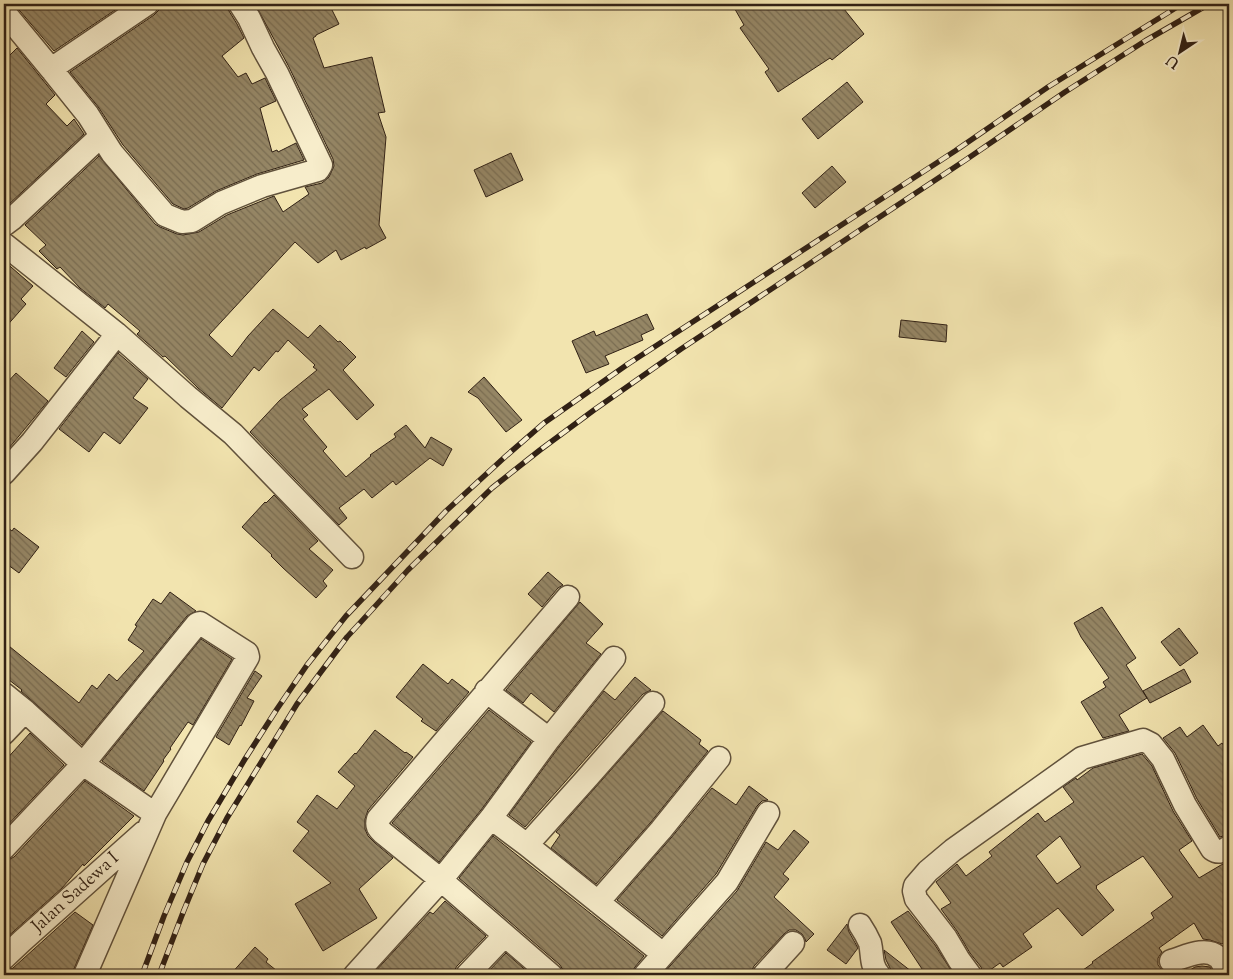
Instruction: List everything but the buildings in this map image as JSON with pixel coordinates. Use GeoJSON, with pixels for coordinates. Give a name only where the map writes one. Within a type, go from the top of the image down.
{"type":"FeatureCollection","features":[{"type":"Feature","properties":{"kind":"street"},"geometry":{"type":"LineString","coordinates":[[51,69],[147,4]]}},
{"type":"Feature","properties":{"kind":"street"},"geometry":{"type":"LineString","coordinates":[[6,20],[51,69],[88,115],[101,136],[144,192],[164,215],[182,222],[192,221],[221,203],[262,186],[318,170],[321,165],[277,73],[240,4]]}},
{"type":"Feature","properties":{"kind":"street"},"geometry":{"type":"LineString","coordinates":[[4,225],[12,220],[101,136]]}},
{"type":"Feature","properties":{"kind":"street"},"geometry":{"type":"LineString","coordinates":[[4,244],[117,334],[188,397],[220,422],[352,557]]}},
{"type":"Feature","properties":{"kind":"street"},"geometry":{"type":"LineString","coordinates":[[4,473],[32,442],[117,334]]}},
{"type":"Feature","properties":{"kind":"street"},"geometry":{"type":"LineString","coordinates":[[551,975],[441,880],[383,833],[378,828],[377,823],[378,819],[486,691],[568,597]]}},
{"type":"Feature","properties":{"kind":"street"},"geometry":{"type":"LineString","coordinates":[[4,848],[83,764],[197,624],[200,623],[247,653],[248,657],[152,821],[85,975]]}},
{"type":"Feature","properties":{"kind":"street"},"geometry":{"type":"LineString","coordinates":[[355,975],[441,880],[614,658]]}},
{"type":"Feature","properties":{"kind":"street"},"geometry":{"type":"LineString","coordinates":[[486,691],[549,739]]}},
{"type":"Feature","properties":{"kind":"street"},"geometry":{"type":"LineString","coordinates":[[4,694],[83,764],[152,821]]}},
{"type":"Feature","properties":{"kind":"street"},"geometry":{"type":"LineString","coordinates":[[527,845],[653,702]]}},
{"type":"Feature","properties":{"kind":"street"},"geometry":{"type":"LineString","coordinates":[[4,733],[25,711]]}},
{"type":"Feature","properties":{"kind":"street"},"geometry":{"type":"LineString","coordinates":[[970,975],[946,938],[916,899],[915,886],[953,850],[1082,758],[1144,740],[1151,744],[1163,759],[1185,805],[1212,849],[1220,853],[1229,847]]}},
{"type":"Feature","properties":{"kind":"street"},"geometry":{"type":"LineString","coordinates":[[598,902],[661,830],[719,758]]}},
{"type":"Feature","properties":{"kind":"street"},"geometry":{"type":"LineString","coordinates":[[646,975],[727,882],[768,813]]}},
{"type":"Feature","properties":{"kind":"street"},"geometry":{"type":"LineString","coordinates":[[491,818],[663,954]]}},
{"type":"Feature","properties":{"kind":"street","name":"Jalan Sadewa I"},"geometry":{"type":"LineString","coordinates":[[4,958],[152,821]]}},
{"type":"Feature","properties":{"kind":"street"},"geometry":{"type":"LineString","coordinates":[[860,925],[869,941],[871,958],[879,975]]}},
{"type":"Feature","properties":{"kind":"street"},"geometry":{"type":"LineString","coordinates":[[468,975],[504,936]]}},
{"type":"Feature","properties":{"kind":"street"},"geometry":{"type":"LineString","coordinates":[[764,975],[792,943]]}},
{"type":"Feature","properties":{"kind":"street"},"geometry":{"type":"LineString","coordinates":[[1171,961],[1200,952],[1210,954],[1218,957],[1228,975]]}},
{"type":"Feature","properties":{"kind":"railway"},"geometry":{"type":"LineString","coordinates":[[142,975],[187,862],[208,821],[277,709],[307,665],[346,616],[446,511],[544,423],[628,364],[955,151],[1048,87],[1182,4]]}},
{"type":"Feature","properties":{"kind":"railway"},"geometry":{"type":"LineString","coordinates":[[159,975],[203,864],[227,818],[297,704],[347,637],[408,570],[492,488],[594,410],[681,349],[1065,92],[1145,41],[1209,4]]}}]}
